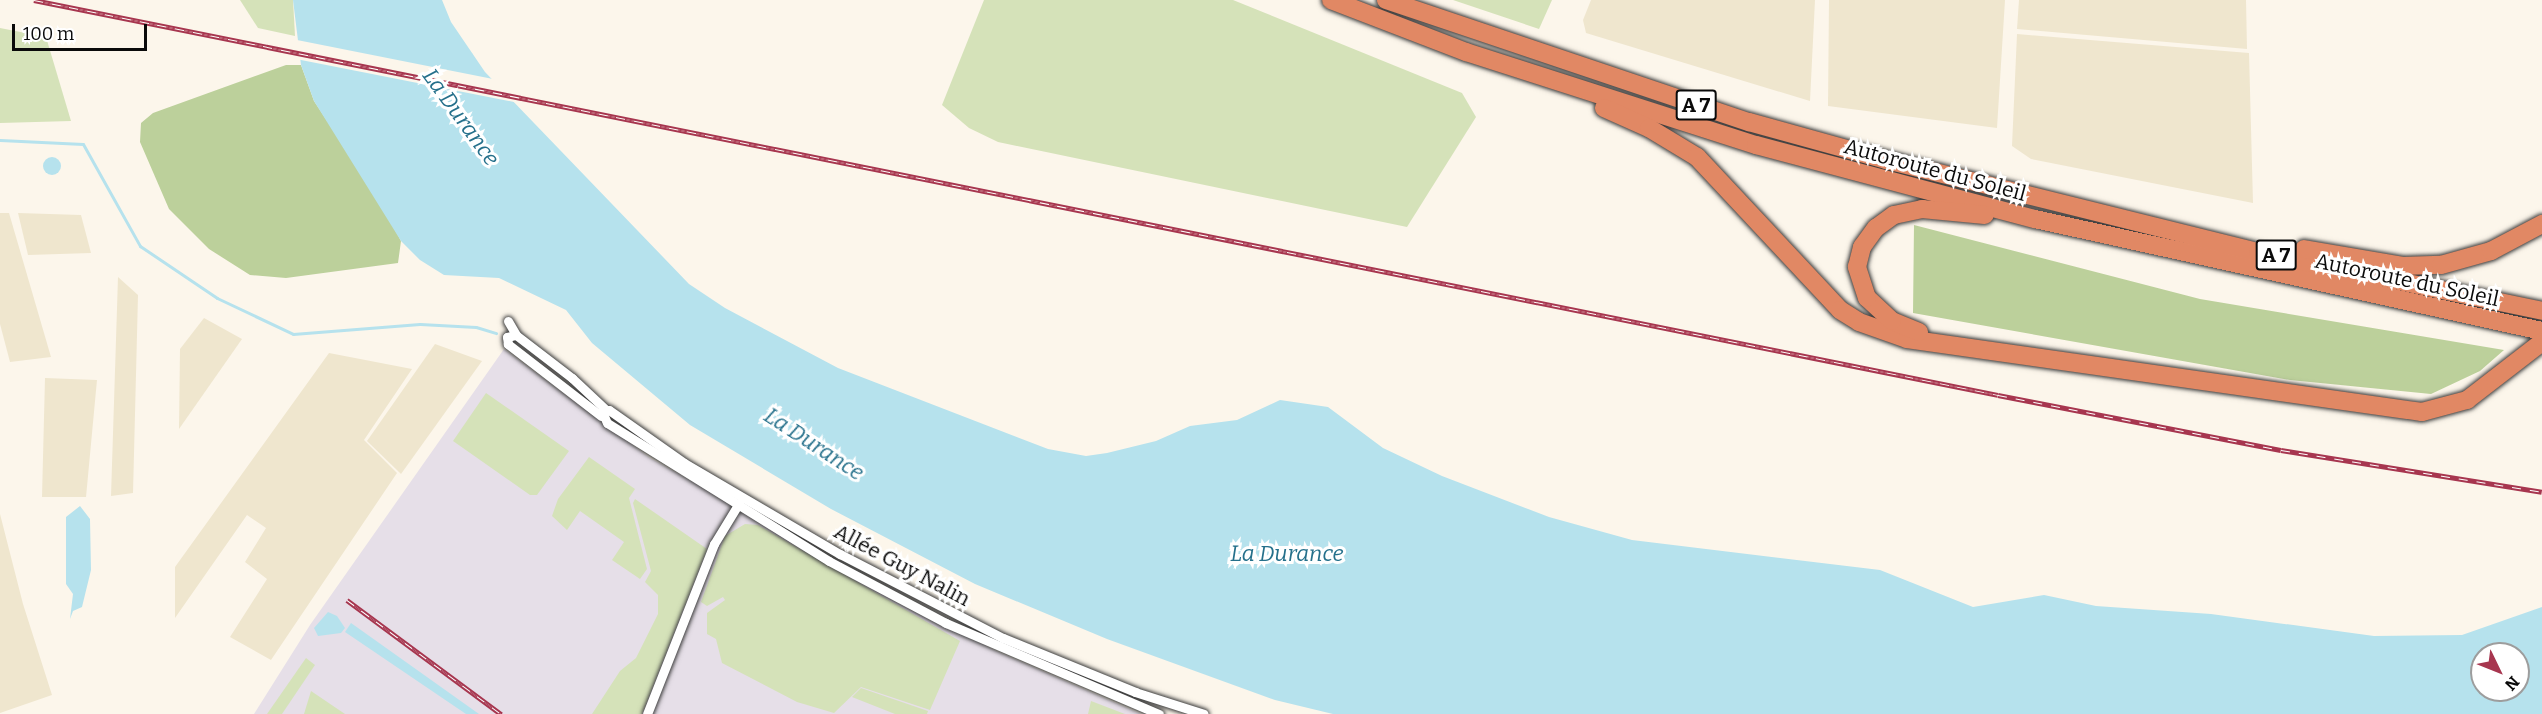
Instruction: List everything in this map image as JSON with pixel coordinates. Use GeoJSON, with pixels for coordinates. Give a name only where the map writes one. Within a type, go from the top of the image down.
{"type":"FeatureCollection","features":[{"type":"Feature","properties":{"kind":"highway","name":"Autoroute du Soleil"},"geometry":{"type":"LineString","coordinates":[[1331,0],[1466,52],[1756,146],[2035,219],[2542,331]]}},
{"type":"Feature","properties":{"kind":"highway","name":"Autoroute du Soleil"},"geometry":{"type":"LineString","coordinates":[[1386,0],[1749,122],[2011,191],[2258,252],[2542,311]]}},
{"type":"Feature","properties":{"kind":"highway"},"geometry":{"type":"LineString","coordinates":[[1466,52],[1505,74],[1617,113],[1697,157],[1823,295],[1859,322],[1890,334],[2422,411],[2467,400],[2514,361],[2542,331]]}},
{"type":"Feature","properties":{"kind":"highway"},"geometry":{"type":"LineString","coordinates":[[2011,191],[2095,202],[2244,237],[2403,266],[2466,259],[2542,224]]}},
{"type":"Feature","properties":{"kind":"highway"},"geometry":{"type":"LineString","coordinates":[[2035,219],[1922,209],[1894,215],[1876,228],[1862,247],[1857,267],[1860,285],[1878,311],[1925,334],[2392,402],[2416,404],[2463,393],[2542,342]]}},
{"type":"Feature","properties":{"kind":"street","name":"Allée Guy Nalin"},"geometry":{"type":"LineString","coordinates":[[508,321],[516,335],[572,378],[603,412],[739,503],[946,623],[1159,714]]}},
{"type":"Feature","properties":{"kind":"street","name":"Allée Guy Nalin"},"geometry":{"type":"LineString","coordinates":[[739,503],[1003,638],[1135,692],[1204,714]]}},
{"type":"Feature","properties":{"kind":"street"},"geometry":{"type":"LineString","coordinates":[[647,714],[714,544],[739,503]]}},
{"type":"Feature","properties":{"kind":"shaded area"},"geometry":{"type":"Polygon","coordinates":[[[1591,0],[1815,0],[1810,101],[1586,33],[1583,20],[1591,0]]]}},
{"type":"Feature","properties":{"kind":"shaded area"},"geometry":{"type":"Polygon","coordinates":[[[1829,0],[2005,0],[1997,128],[1828,106],[1829,0]]]}},
{"type":"Feature","properties":{"kind":"shaded area"},"geometry":{"type":"Polygon","coordinates":[[[2019,0],[2246,0],[2247,49],[2017,29],[2019,0]]]}},
{"type":"Feature","properties":{"kind":"shaded area"},"geometry":{"type":"Polygon","coordinates":[[[2017,34],[2249,53],[2253,203],[2031,159],[2012,146],[2017,34]]]}},
{"type":"Feature","properties":{"kind":"shaded area"},"geometry":{"type":"Polygon","coordinates":[[[0,213],[9,213],[51,357],[10,362],[0,324],[0,213]]]}},
{"type":"Feature","properties":{"kind":"shaded area"},"geometry":{"type":"Polygon","coordinates":[[[18,213],[81,215],[91,253],[28,255],[18,213]]]}},
{"type":"Feature","properties":{"kind":"shaded area"},"geometry":{"type":"Polygon","coordinates":[[[118,277],[138,295],[133,493],[111,496],[118,277]]]}},
{"type":"Feature","properties":{"kind":"shaded area"},"geometry":{"type":"Polygon","coordinates":[[[204,318],[242,339],[179,429],[180,349],[204,318]]]}},
{"type":"Feature","properties":{"kind":"shaded area"},"geometry":{"type":"Polygon","coordinates":[[[435,344],[482,361],[401,474],[367,441],[435,344]]]}},
{"type":"Feature","properties":{"kind":"shaded area"},"geometry":{"type":"Polygon","coordinates":[[[504,349],[650,458],[994,650],[1141,714],[254,714],[310,625],[504,349]]]}},
{"type":"Feature","properties":{"kind":"shaded area"},"geometry":{"type":"Polygon","coordinates":[[[329,353],[412,369],[364,440],[397,473],[271,660],[230,637],[267,579],[245,562],[266,528],[247,515],[175,618],[175,567],[329,353]]]}},
{"type":"Feature","properties":{"kind":"shaded area"},"geometry":{"type":"Polygon","coordinates":[[[45,378],[97,380],[86,497],[42,497],[45,378]]]}},
{"type":"Feature","properties":{"kind":"shaded area"},"geometry":{"type":"Polygon","coordinates":[[[0,514],[23,604],[52,695],[0,713],[0,514]]]}},
{"type":"Feature","properties":{"kind":"green space"},"geometry":{"type":"Polygon","coordinates":[[[240,0],[293,0],[295,36],[258,28],[240,0]]]}},
{"type":"Feature","properties":{"kind":"green space"},"geometry":{"type":"Polygon","coordinates":[[[984,0],[1233,0],[1462,93],[1476,117],[1407,227],[998,142],[969,128],[942,105],[984,0]]]}},
{"type":"Feature","properties":{"kind":"green space"},"geometry":{"type":"Polygon","coordinates":[[[1453,0],[1552,0],[1539,29],[1453,0]]]}},
{"type":"Feature","properties":{"kind":"green space"},"geometry":{"type":"Polygon","coordinates":[[[0,28],[46,37],[71,121],[0,123],[0,28]]]}},
{"type":"Feature","properties":{"kind":"green space"},"geometry":{"type":"Polygon","coordinates":[[[286,65],[301,65],[314,101],[379,200],[401,241],[398,263],[286,278],[250,275],[209,249],[169,209],[140,142],[141,123],[153,113],[286,65]]]}},
{"type":"Feature","properties":{"kind":"green space"},"geometry":{"type":"Polygon","coordinates":[[[1914,225],[2200,299],[2504,350],[2480,371],[2431,394],[2290,380],[1913,313],[1914,225]]]}},
{"type":"Feature","properties":{"kind":"green space"},"geometry":{"type":"Polygon","coordinates":[[[486,393],[569,451],[537,495],[530,495],[453,441],[486,393]]]}},
{"type":"Feature","properties":{"kind":"green space"},"geometry":{"type":"Polygon","coordinates":[[[589,457],[635,489],[629,498],[647,569],[640,579],[612,560],[624,542],[580,511],[567,530],[552,516],[558,499],[589,457]]]}},
{"type":"Feature","properties":{"kind":"green space"},"geometry":{"type":"Polygon","coordinates":[[[635,499],[707,549],[642,714],[592,714],[620,671],[636,658],[658,614],[658,595],[645,582],[651,571],[633,503],[635,499]]]}},
{"type":"Feature","properties":{"kind":"green space"},"geometry":{"type":"Polygon","coordinates":[[[745,524],[758,525],[960,641],[930,710],[861,687],[834,713],[797,702],[722,663],[716,639],[707,634],[707,613],[725,600],[723,597],[707,606],[701,602],[725,536],[745,524]]]}},
{"type":"Feature","properties":{"kind":"green space"},"geometry":{"type":"Polygon","coordinates":[[[306,658],[315,665],[282,714],[267,714],[306,658]]]}},
{"type":"Feature","properties":{"kind":"green space"},"geometry":{"type":"Polygon","coordinates":[[[861,688],[928,711],[927,714],[895,714],[852,697],[861,688]]]}},
{"type":"Feature","properties":{"kind":"green space"},"geometry":{"type":"Polygon","coordinates":[[[311,691],[345,714],[304,714],[311,691]]]}},
{"type":"Feature","properties":{"kind":"green space"},"geometry":{"type":"Polygon","coordinates":[[[1091,701],[1125,714],[1088,714],[1091,701]]]}},
{"type":"Feature","properties":{"kind":"water","name":"La Durance"},"geometry":{"type":"Polygon","coordinates":[[[293,0],[442,0],[451,22],[485,72],[689,284],[725,308],[838,368],[1048,449],[1086,456],[1107,453],[1156,441],[1190,426],[1237,420],[1280,400],[1328,407],[1383,448],[1442,476],[1549,517],[1632,540],[1880,570],[1973,607],[2044,595],[2096,606],[2211,614],[2374,636],[2462,635],[2542,607],[2542,714],[1333,714],[1275,700],[1107,639],[975,584],[831,509],[690,425],[592,343],[566,310],[499,278],[444,275],[420,260],[401,241],[314,101],[301,65],[293,0]]]}},
{"type":"Feature","properties":{"kind":"water"},"geometry":{"type":"Polygon","coordinates":[[[48,157],[56,157],[61,162],[59,173],[48,175],[43,170],[43,162],[48,157]]]}},
{"type":"Feature","properties":{"kind":"water"},"geometry":{"type":"Polygon","coordinates":[[[80,506],[90,519],[91,570],[82,607],[73,611],[70,619],[73,594],[66,584],[66,517],[80,506]]]}},
{"type":"Feature","properties":{"kind":"water"},"geometry":{"type":"Polygon","coordinates":[[[328,612],[337,616],[345,628],[341,633],[318,636],[314,628],[328,612]]]}},
{"type":"Feature","properties":{"kind":"water"},"geometry":{"type":"Polygon","coordinates":[[[351,623],[479,714],[466,714],[345,632],[351,623]]]}},
{"type":"Feature","properties":{"kind":"pier"},"geometry":{"type":"Polygon","coordinates":[[[292,39],[498,80],[519,103],[296,59],[292,39]]]}},
{"type":"Feature","properties":{"kind":"waterway"},"geometry":{"type":"LineString","coordinates":[[0,140],[83,144],[140,246],[217,298],[293,334],[420,324],[476,327],[496,333]]}},
{"type":"Feature","properties":{"kind":"railway"},"geometry":{"type":"LineString","coordinates":[[34,0],[1998,395],[2281,450],[2542,492]]}},
{"type":"Feature","properties":{"kind":"railway"},"geometry":{"type":"LineString","coordinates":[[347,600],[501,714]]}}]}
